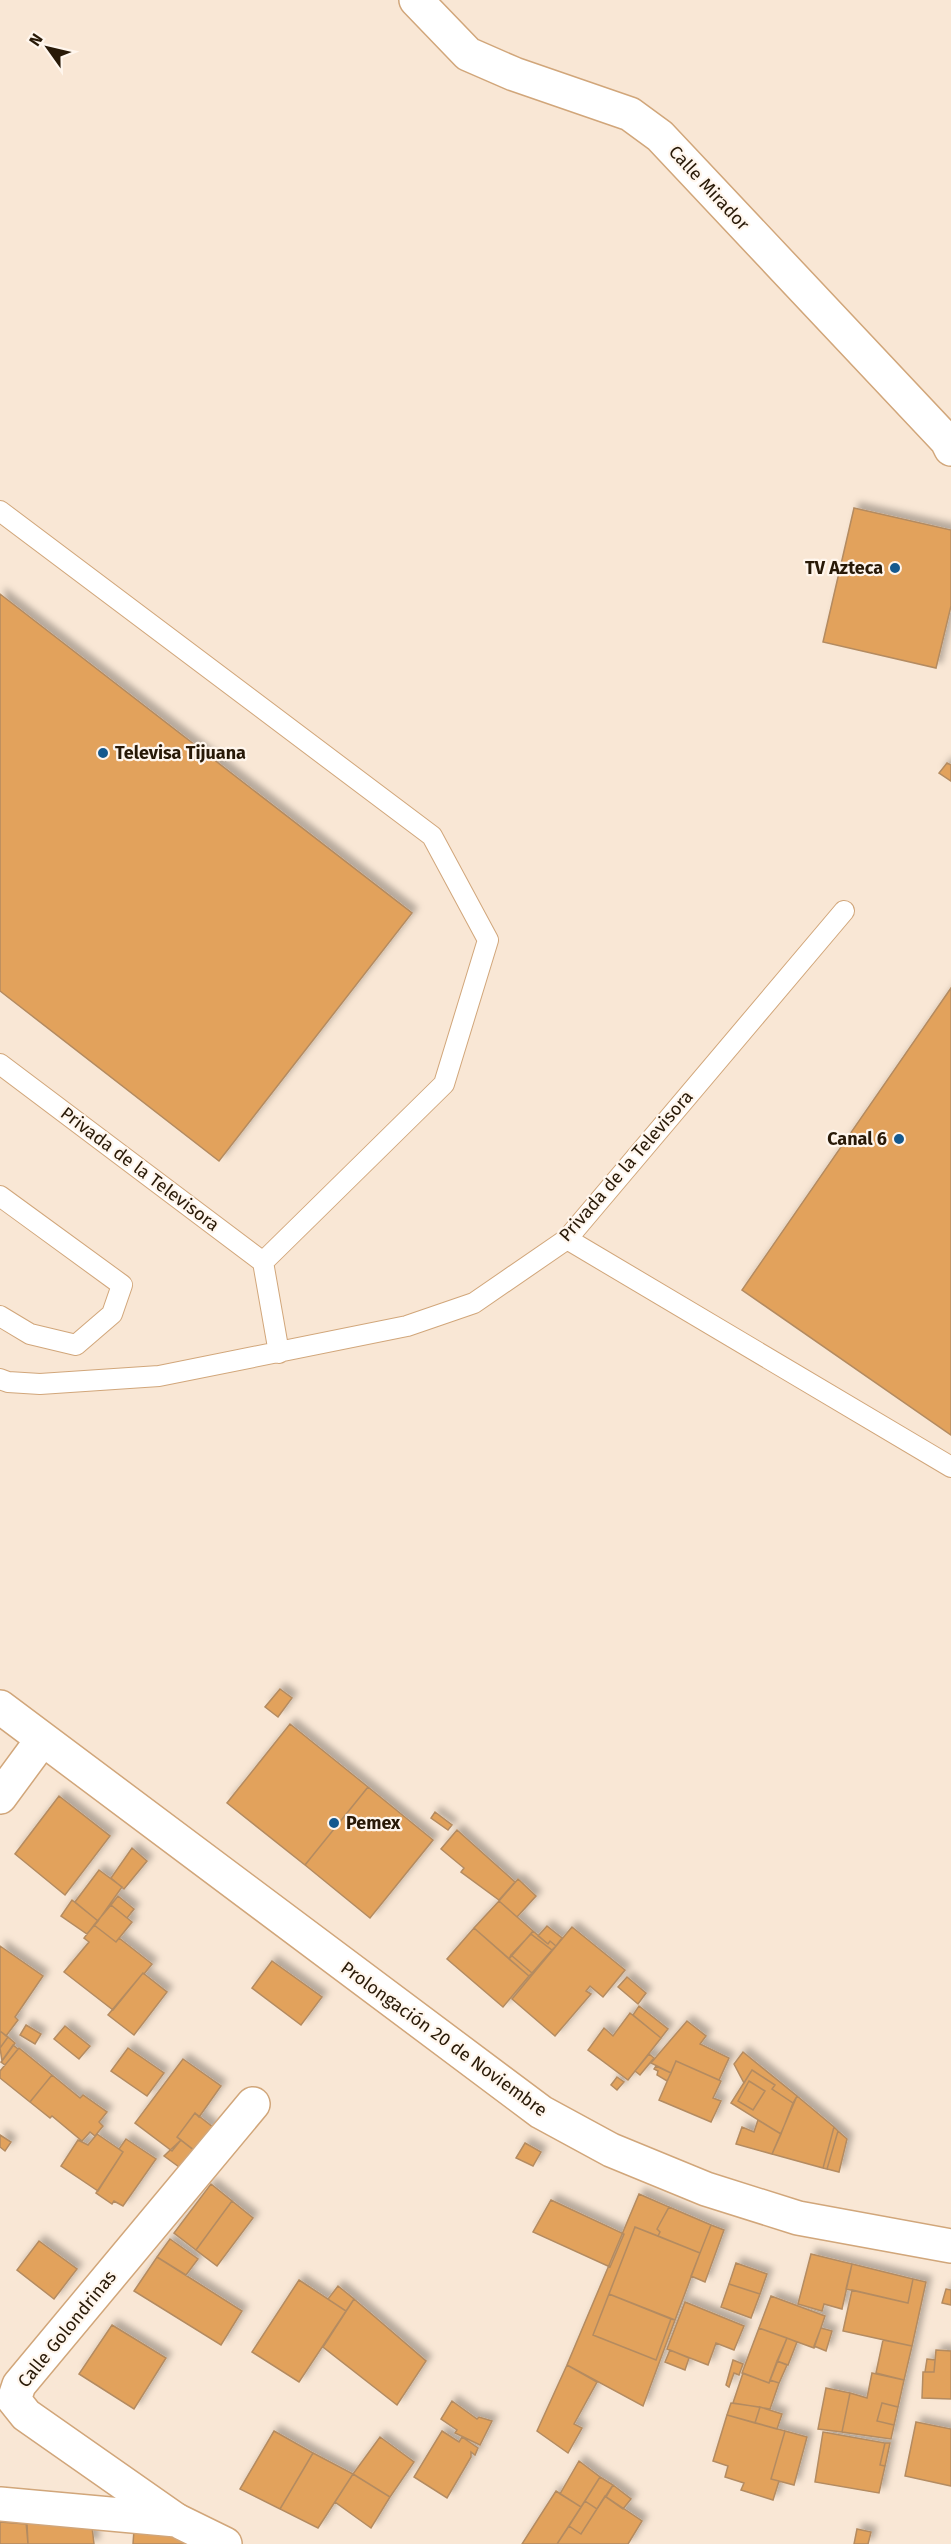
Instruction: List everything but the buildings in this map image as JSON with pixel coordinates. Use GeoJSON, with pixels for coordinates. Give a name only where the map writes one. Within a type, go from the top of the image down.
{"type":"FeatureCollection","features":[{"type":"Feature","properties":{"kind":"street","name":"Calle Mirador"},"geometry":{"type":"LineString","coordinates":[[416,0],[468,54],[514,74],[630,114],[660,136],[939,432],[951,449]]}},
{"type":"Feature","properties":{"kind":"street","name":"Prolongación 20 de Noviembre"},"geometry":{"type":"LineString","coordinates":[[0,1707],[541,2112],[611,2150],[716,2192],[798,2218],[951,2246]]}},
{"type":"Feature","properties":{"kind":"street"},"geometry":{"type":"LineString","coordinates":[[0,1797],[42,1740]]}},
{"type":"Feature","properties":{"kind":"street","name":"Calle Golondrinas"},"geometry":{"type":"LineString","coordinates":[[176,2520],[26,2415],[14,2400],[18,2385],[253,2104]]}},
{"type":"Feature","properties":{"kind":"street"},"geometry":{"type":"LineString","coordinates":[[0,2504],[176,2520],[225,2544]]}},
{"type":"Feature","properties":{"kind":"lane"},"geometry":{"type":"LineString","coordinates":[[0,512],[432,836],[488,940],[444,1084],[264,1262],[279,1353]]}},
{"type":"Feature","properties":{"kind":"lane","name":"Privada de la Televisora"},"geometry":{"type":"LineString","coordinates":[[0,1379],[8,1382],[40,1384],[159,1376],[407,1326],[474,1303],[567,1239],[844,911]]}},
{"type":"Feature","properties":{"kind":"lane","name":"Privada de la Televisora"},"geometry":{"type":"LineString","coordinates":[[0,1064],[264,1262]]}},
{"type":"Feature","properties":{"kind":"lane"},"geometry":{"type":"LineString","coordinates":[[0,1196],[122,1286],[112,1314],[76,1345],[30,1334],[0,1316]]}},
{"type":"Feature","properties":{"kind":"lane"},"geometry":{"type":"LineString","coordinates":[[567,1239],[951,1467]]}},
{"type":"Feature","properties":{"kind":"place","name":"TV Azteca"},"geometry":{"type":"Point","coordinates":[895,568]}},
{"type":"Feature","properties":{"kind":"place","name":"Televisa Tijuana"},"geometry":{"type":"Point","coordinates":[103,753]}},
{"type":"Feature","properties":{"kind":"place","name":"Canal 6"},"geometry":{"type":"Point","coordinates":[899,1139]}},
{"type":"Feature","properties":{"kind":"place","name":"Pemex"},"geometry":{"type":"Point","coordinates":[334,1823]}}]}
